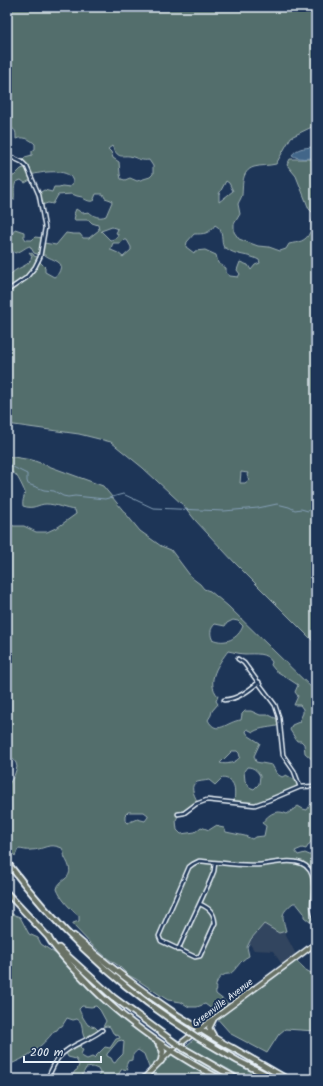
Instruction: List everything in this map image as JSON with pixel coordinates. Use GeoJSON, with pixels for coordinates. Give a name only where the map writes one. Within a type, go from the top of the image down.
{"type":"FeatureCollection","features":[{"type":"Feature","properties":{"kind":"highway"},"geometry":{"type":"LineString","coordinates":[[7,862],[52,917],[120,982],[150,1005],[197,1037],[238,1061],[275,1079]]}},
{"type":"Feature","properties":{"kind":"highway"},"geometry":{"type":"LineString","coordinates":[[7,892],[48,937],[109,994],[137,1016],[183,1048],[237,1079]]}},
{"type":"Feature","properties":{"kind":"highway"},"geometry":{"type":"LineString","coordinates":[[52,917],[123,978],[200,1029],[286,1079]]}},
{"type":"Feature","properties":{"kind":"highway"},"geometry":{"type":"LineString","coordinates":[[48,937],[59,952],[101,997],[122,1015],[171,1051],[220,1079]]}},
{"type":"Feature","properties":{"kind":"highway"},"geometry":{"type":"LineString","coordinates":[[213,1020],[209,1027],[211,1033],[234,1049]]}},
{"type":"Feature","properties":{"kind":"highway"},"geometry":{"type":"LineString","coordinates":[[148,1035],[162,1048],[163,1055],[161,1061]]}},
{"type":"Feature","properties":{"kind":"main road","name":"Greenville Avenue"},"geometry":{"type":"LineString","coordinates":[[143,1079],[171,1051],[316,943]]}},
{"type":"Feature","properties":{"kind":"street"},"geometry":{"type":"LineString","coordinates":[[7,155],[26,164],[39,196],[45,228],[40,257],[35,267],[26,278],[7,291]]}},
{"type":"Feature","properties":{"kind":"street"},"geometry":{"type":"LineString","coordinates":[[238,659],[244,663],[259,682],[275,706],[279,717],[283,755],[294,771],[300,787]]}},
{"type":"Feature","properties":{"kind":"street"},"geometry":{"type":"LineString","coordinates":[[224,700],[232,700],[240,696],[259,682]]}},
{"type":"Feature","properties":{"kind":"street"},"geometry":{"type":"LineString","coordinates":[[178,814],[184,813],[196,804],[207,800],[255,805],[300,787],[316,786]]}},
{"type":"Feature","properties":{"kind":"street"},"geometry":{"type":"LineString","coordinates":[[200,904],[211,910],[214,917],[214,925],[200,956],[195,957],[161,941],[159,936],[189,867],[193,864],[199,861],[250,866],[264,865],[280,861],[296,862],[304,864],[308,867],[313,880],[312,909],[316,919]]}},
{"type":"Feature","properties":{"kind":"street"},"geometry":{"type":"LineString","coordinates":[[178,950],[200,904],[216,863]]}},
{"type":"Feature","properties":{"kind":"street"},"geometry":{"type":"LineString","coordinates":[[47,1079],[61,1055],[102,1030]]}},
{"type":"Feature","properties":{"kind":"shaded area"},"geometry":{"type":"Polygon","coordinates":[[[303,148],[316,148],[316,158],[300,158],[292,155],[303,148]]]}},
{"type":"Feature","properties":{"kind":"shaded area"},"geometry":{"type":"Polygon","coordinates":[[[264,923],[279,933],[284,932],[297,956],[283,966],[273,951],[254,950],[249,943],[264,923]]]}},
{"type":"Feature","properties":{"kind":"green space"},"geometry":{"type":"Polygon","coordinates":[[[7,7],[316,7],[316,125],[291,137],[276,164],[254,167],[247,172],[243,183],[242,195],[238,204],[240,214],[234,224],[234,232],[239,239],[258,246],[269,247],[280,251],[286,249],[289,244],[306,238],[311,230],[311,223],[314,214],[309,209],[296,176],[287,165],[290,159],[316,159],[316,644],[235,563],[184,506],[143,468],[111,442],[79,434],[7,424],[7,282],[12,273],[31,260],[32,256],[29,252],[34,256],[38,257],[40,255],[34,253],[30,246],[15,253],[9,248],[9,241],[15,229],[24,232],[24,237],[26,240],[32,240],[35,237],[43,238],[44,243],[56,245],[66,233],[80,234],[83,238],[89,238],[99,230],[98,225],[89,220],[74,220],[76,209],[82,213],[89,212],[96,217],[103,217],[106,216],[112,202],[111,200],[105,198],[103,194],[96,194],[95,200],[88,201],[82,197],[72,194],[58,195],[53,204],[48,203],[42,205],[38,194],[44,190],[52,192],[54,187],[70,187],[73,180],[65,173],[60,172],[31,175],[32,179],[25,183],[21,180],[16,182],[14,188],[14,200],[7,196],[7,172],[14,176],[21,169],[27,167],[22,162],[25,157],[32,155],[32,151],[35,149],[35,144],[26,138],[16,139],[15,131],[7,126],[7,7]],[[112,146],[108,149],[113,158],[119,162],[121,179],[125,180],[130,178],[137,181],[150,177],[153,174],[153,166],[149,160],[121,156],[117,154],[112,146]],[[226,181],[219,194],[219,202],[233,191],[229,183],[226,181]],[[215,225],[211,230],[203,234],[194,234],[187,242],[186,247],[194,253],[195,251],[205,250],[216,255],[218,263],[226,268],[226,273],[230,276],[238,277],[240,274],[237,270],[240,262],[248,265],[251,270],[255,265],[260,263],[259,260],[255,258],[224,248],[221,232],[218,227],[215,225]],[[112,227],[101,231],[110,240],[117,237],[118,234],[116,233],[118,229],[112,227]],[[127,240],[120,243],[113,243],[111,250],[123,257],[131,250],[127,240]],[[45,255],[40,256],[40,262],[45,267],[45,272],[54,277],[59,272],[61,265],[60,263],[45,255]],[[241,472],[240,483],[245,483],[249,480],[247,475],[248,473],[241,472]]]}},
{"type":"Feature","properties":{"kind":"green space"},"geometry":{"type":"Polygon","coordinates":[[[7,456],[32,460],[103,486],[140,531],[161,546],[171,550],[192,578],[204,589],[210,591],[228,606],[316,692],[316,763],[305,753],[304,744],[301,741],[297,741],[290,730],[292,725],[299,722],[303,713],[303,709],[300,705],[294,705],[298,696],[295,692],[298,685],[275,670],[271,665],[272,662],[270,659],[263,655],[243,654],[228,651],[217,667],[213,679],[214,691],[218,696],[216,701],[218,704],[212,711],[208,720],[211,725],[219,728],[241,720],[242,714],[245,711],[251,711],[260,715],[269,715],[279,718],[280,725],[259,729],[253,732],[247,729],[246,732],[249,736],[260,743],[254,756],[256,762],[272,765],[277,774],[282,777],[286,775],[297,781],[299,786],[260,803],[249,804],[234,803],[234,786],[233,783],[227,779],[222,778],[215,785],[209,780],[198,782],[193,785],[193,788],[198,803],[184,814],[179,814],[176,820],[177,830],[181,834],[195,832],[201,827],[209,830],[217,825],[224,828],[226,832],[252,839],[255,837],[264,836],[266,826],[262,823],[273,813],[279,812],[287,814],[298,806],[307,810],[311,804],[316,804],[316,837],[314,837],[306,849],[302,848],[295,851],[298,855],[305,853],[316,856],[316,908],[314,909],[313,917],[310,922],[304,917],[304,913],[296,903],[293,903],[283,915],[286,931],[279,933],[264,924],[251,939],[247,947],[249,956],[243,960],[230,974],[219,978],[216,994],[230,1005],[294,958],[304,969],[311,973],[316,971],[316,976],[314,977],[316,980],[316,1031],[285,1029],[279,1034],[267,1053],[231,1034],[215,1016],[216,1015],[213,1010],[205,1004],[197,1007],[189,1007],[181,1002],[168,1000],[128,975],[91,944],[73,925],[73,923],[79,921],[79,916],[66,904],[57,889],[60,883],[70,872],[62,848],[57,846],[49,846],[35,850],[18,849],[15,856],[7,846],[7,787],[14,776],[17,767],[16,763],[7,751],[7,524],[24,526],[36,532],[47,532],[58,527],[76,514],[75,510],[50,504],[30,507],[23,506],[25,493],[20,481],[16,475],[7,470],[7,456]],[[233,620],[225,626],[215,624],[211,631],[212,639],[217,641],[230,640],[241,631],[243,626],[238,621],[233,620]],[[232,751],[220,763],[228,764],[236,761],[240,757],[239,753],[237,751],[232,751]],[[247,767],[244,771],[245,781],[249,787],[254,789],[259,784],[260,776],[253,768],[247,767]],[[128,812],[125,815],[125,821],[127,823],[137,819],[145,821],[148,817],[148,815],[144,812],[128,812]]]}},
{"type":"Feature","properties":{"kind":"green space"},"geometry":{"type":"Polygon","coordinates":[[[7,908],[9,913],[20,917],[29,934],[38,938],[41,944],[56,954],[85,982],[142,1028],[170,1046],[174,1051],[183,1056],[181,1051],[228,1079],[224,1079],[216,1075],[221,1079],[140,1079],[150,1070],[144,1054],[138,1050],[132,1057],[132,1060],[128,1061],[126,1066],[128,1070],[121,1070],[116,1079],[104,1079],[98,1077],[100,1073],[98,1069],[93,1067],[86,1068],[80,1079],[70,1079],[79,1065],[76,1059],[68,1057],[65,1051],[79,1043],[81,1049],[83,1050],[81,1054],[83,1057],[87,1059],[92,1057],[94,1058],[105,1047],[110,1048],[116,1039],[120,1038],[113,1033],[110,1027],[103,1027],[106,1021],[96,1006],[82,1006],[79,1009],[88,1025],[95,1027],[99,1031],[85,1039],[81,1023],[77,1019],[73,1020],[67,1018],[62,1026],[54,1031],[45,1042],[33,1052],[14,1063],[7,1065],[7,908]],[[122,1040],[118,1041],[107,1054],[107,1056],[115,1063],[123,1054],[124,1042],[122,1040]]]}},
{"type":"Feature","properties":{"kind":"green space"},"geometry":{"type":"Polygon","coordinates":[[[202,1035],[209,1037],[273,1073],[231,1052],[202,1035]]]}},
{"type":"Feature","properties":{"kind":"green space"},"geometry":{"type":"Polygon","coordinates":[[[194,1039],[232,1062],[266,1079],[246,1079],[186,1046],[194,1039]]]}},
{"type":"Feature","properties":{"kind":"waterway"},"geometry":{"type":"LineString","coordinates":[[7,459],[11,466],[27,474],[28,484],[44,490],[54,491],[68,497],[75,496],[105,499],[123,494],[153,508],[224,511],[258,508],[277,504],[295,510],[301,509],[308,511],[311,509],[313,498],[316,495]]}}]}
